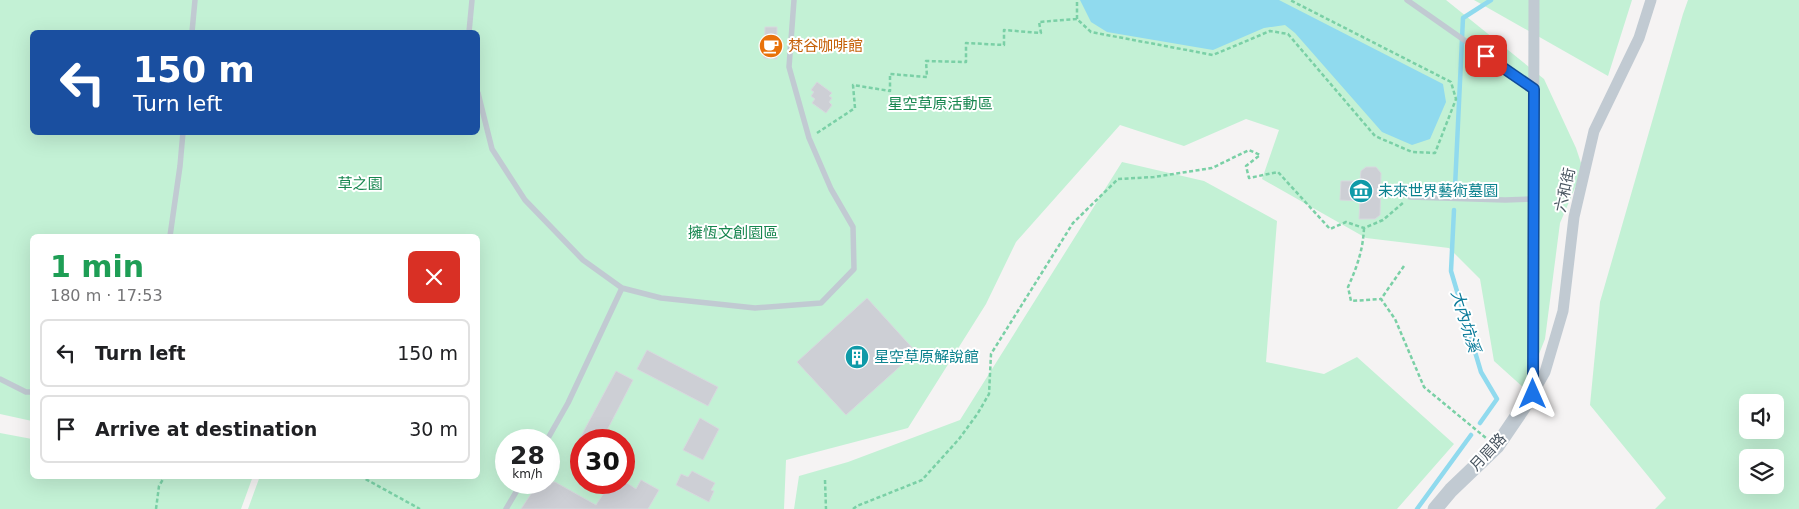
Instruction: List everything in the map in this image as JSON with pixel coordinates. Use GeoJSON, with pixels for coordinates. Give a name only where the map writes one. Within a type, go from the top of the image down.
{"type":"FeatureCollection","features":[{"type":"Feature","properties":{"kind":"street"},"geometry":{"type":"LineString","coordinates":[[1533,394],[1534,0]]}},
{"type":"Feature","properties":{"kind":"street","name":"六和街"},"geometry":{"type":"LineString","coordinates":[[1533,394],[1545,372],[1563,311],[1574,217],[1594,132],[1639,38],[1651,0]]}},
{"type":"Feature","properties":{"kind":"street","name":"月眉路"},"geometry":{"type":"LineString","coordinates":[[1435,509],[1450,490],[1497,446],[1533,394]]}},
{"type":"Feature","properties":{"kind":"lane"},"geometry":{"type":"LineString","coordinates":[[192,30],[195,0]]}},
{"type":"Feature","properties":{"kind":"lane"},"geometry":{"type":"LineString","coordinates":[[469,30],[472,0]]}},
{"type":"Feature","properties":{"kind":"lane"},"geometry":{"type":"LineString","coordinates":[[480,101],[492,149],[525,200],[582,260],[622,288],[661,298],[755,308],[821,303],[854,269],[853,227],[831,189],[809,138],[789,66],[794,0]]}},
{"type":"Feature","properties":{"kind":"lane"},"geometry":{"type":"LineString","coordinates":[[1407,0],[1534,89]]}},
{"type":"Feature","properties":{"kind":"lane"},"geometry":{"type":"LineString","coordinates":[[170,234],[184,135]]}},
{"type":"Feature","properties":{"kind":"lane"},"geometry":{"type":"LineString","coordinates":[[1410,197],[1534,199]]}},
{"type":"Feature","properties":{"kind":"lane"},"geometry":{"type":"LineString","coordinates":[[553,429],[568,403],[622,288]]}},
{"type":"Feature","properties":{"kind":"lane"},"geometry":{"type":"LineString","coordinates":[[0,378],[26,392],[30,392]]}},
{"type":"Feature","properties":{"kind":"lane"},"geometry":{"type":"LineString","coordinates":[[506,509],[515,494]]}},
{"type":"Feature","properties":{"kind":"path"},"geometry":{"type":"LineString","coordinates":[[1077,0],[1077,19],[1091,32],[1212,55],[1270,31],[1288,34],[1375,136],[1412,152],[1435,153],[1456,99],[1451,82],[1290,0]]}},
{"type":"Feature","properties":{"kind":"path"},"geometry":{"type":"LineString","coordinates":[[809,138],[855,108],[853,85],[890,91],[890,74],[927,77],[926,61],[966,62],[966,43],[1004,45],[1004,30],[1041,33],[1040,22],[1077,19]]}},
{"type":"Feature","properties":{"kind":"path"},"geometry":{"type":"LineString","coordinates":[[853,509],[922,480],[959,439],[989,394],[991,354],[1073,223],[1118,179],[1154,177],[1212,168],[1249,150],[1260,155],[1246,166],[1248,178],[1278,172],[1330,229],[1346,222],[1364,228],[1383,220],[1410,197]]}},
{"type":"Feature","properties":{"kind":"path"},"geometry":{"type":"LineString","coordinates":[[1364,228],[1363,246],[1358,266],[1348,287],[1351,301],[1381,299]]}},
{"type":"Feature","properties":{"kind":"path"},"geometry":{"type":"LineString","coordinates":[[1381,299],[1404,266]]}},
{"type":"Feature","properties":{"kind":"path"},"geometry":{"type":"LineString","coordinates":[[1381,299],[1395,319],[1424,387],[1497,446]]}},
{"type":"Feature","properties":{"kind":"path"},"geometry":{"type":"LineString","coordinates":[[156,509],[159,486],[163,479]]}},
{"type":"Feature","properties":{"kind":"path"},"geometry":{"type":"LineString","coordinates":[[365,479],[420,509]]}},
{"type":"Feature","properties":{"kind":"path"},"geometry":{"type":"LineString","coordinates":[[825,480],[826,509]]}},
{"type":"Feature","properties":{"kind":"green space","name":"擁恆文創園區"},"geometry":{"type":"Polygon","coordinates":[[[0,0],[1446,0],[1544,79],[1576,148],[1583,169],[1560,223],[1545,339],[1525,389],[1494,361],[1480,279],[1449,248],[1366,238],[1262,179],[1279,130],[1246,119],[1184,146],[1120,125],[1016,242],[986,304],[908,428],[786,460],[784,509],[248,509],[259,479],[480,479],[480,234],[30,234],[30,421],[0,414],[0,0]]]}},
{"type":"Feature","properties":{"kind":"green space"},"geometry":{"type":"Polygon","coordinates":[[[1474,0],[1632,0],[1608,76],[1474,0]]]}},
{"type":"Feature","properties":{"kind":"green space"},"geometry":{"type":"Polygon","coordinates":[[[1688,0],[1799,0],[1799,509],[1655,509],[1666,498],[1590,405],[1600,302],[1688,0]]]}},
{"type":"Feature","properties":{"kind":"green space"},"geometry":{"type":"Polygon","coordinates":[[[1122,162],[1204,181],[1277,221],[1266,362],[1324,374],[1357,357],[1454,444],[1397,509],[794,509],[799,476],[848,462],[960,420],[1122,162]]]}},
{"type":"Feature","properties":{"kind":"green space"},"geometry":{"type":"Polygon","coordinates":[[[0,433],[30,439],[30,479],[252,479],[241,509],[0,509],[0,433]]]}},
{"type":"Feature","properties":{"kind":"water"},"geometry":{"type":"Polygon","coordinates":[[[1080,0],[1279,0],[1443,84],[1446,102],[1430,139],[1412,145],[1382,132],[1295,33],[1285,25],[1264,28],[1213,50],[1107,32],[1091,22],[1080,0]]]}},
{"type":"Feature","properties":{"kind":"building","name":"梵谷咖啡館"},"geometry":{"type":"Polygon","coordinates":[[[765,27],[777,27],[777,59],[764,58],[765,27]]]}},
{"type":"Feature","properties":{"kind":"building"},"geometry":{"type":"Polygon","coordinates":[[[817,82],[832,93],[829,96],[832,98],[829,102],[832,105],[826,113],[812,103],[815,99],[811,96],[814,92],[811,90],[817,82]]]}},
{"type":"Feature","properties":{"kind":"building","name":"未來世界藝術墓園"},"geometry":{"type":"Polygon","coordinates":[[[1366,167],[1376,167],[1381,173],[1380,215],[1375,219],[1359,219],[1360,201],[1340,200],[1341,181],[1360,181],[1361,171],[1366,167]]]}},
{"type":"Feature","properties":{"kind":"building","name":"星空草原解說館"},"geometry":{"type":"Polygon","coordinates":[[[867,298],[916,352],[846,415],[797,362],[867,298]]]}},
{"type":"Feature","properties":{"kind":"building"},"geometry":{"type":"Polygon","coordinates":[[[647,350],[718,387],[708,406],[637,369],[647,350]]]}},
{"type":"Feature","properties":{"kind":"building"},"geometry":{"type":"Polygon","coordinates":[[[616,371],[633,380],[608,429],[585,429],[616,371]]]}},
{"type":"Feature","properties":{"kind":"building"},"geometry":{"type":"Polygon","coordinates":[[[700,418],[719,429],[703,460],[683,450],[700,418]]]}},
{"type":"Feature","properties":{"kind":"building"},"geometry":{"type":"Polygon","coordinates":[[[692,471],[715,483],[711,490],[714,491],[709,502],[676,485],[681,474],[688,477],[692,471]]]}},
{"type":"Feature","properties":{"kind":"building"},"geometry":{"type":"Polygon","coordinates":[[[641,480],[659,490],[648,509],[521,509],[531,494],[560,494],[560,485],[570,490],[570,494],[576,494],[596,505],[603,494],[635,494],[641,480]]]}},
{"type":"Feature","properties":{"kind":"waterway","name":"大內坑溪"},"geometry":{"type":"LineString","coordinates":[[1455,187],[1463,18],[1491,0]]}},
{"type":"Feature","properties":{"kind":"waterway","name":"大內坑溪"},"geometry":{"type":"LineString","coordinates":[[1454,210],[1451,271],[1481,372],[1497,399],[1480,423]]}},
{"type":"Feature","properties":{"kind":"waterway","name":"大內坑溪"},"geometry":{"type":"LineString","coordinates":[[1417,509],[1471,435]]}},
{"type":"Feature","properties":{"kind":"place","name":"梵谷咖啡館"},"geometry":{"type":"Point","coordinates":[771,46]}},
{"type":"Feature","properties":{"kind":"place","name":"未來世界藝術墓園"},"geometry":{"type":"Point","coordinates":[1361,191]}},
{"type":"Feature","properties":{"kind":"place","name":"星空草原解說館"},"geometry":{"type":"Point","coordinates":[857,357]}},
{"type":"Feature","properties":{"kind":"route"},"geometry":{"type":"LineString","coordinates":[[1486,56],[1534,89],[1533,394]]}},
{"type":"Feature","properties":{"kind":"park label","name":"星空草原活動區"},"geometry":{"type":"Point","coordinates":[940,104]}},
{"type":"Feature","properties":{"kind":"park label","name":"草之園"},"geometry":{"type":"Point","coordinates":[360,184]}}]}
